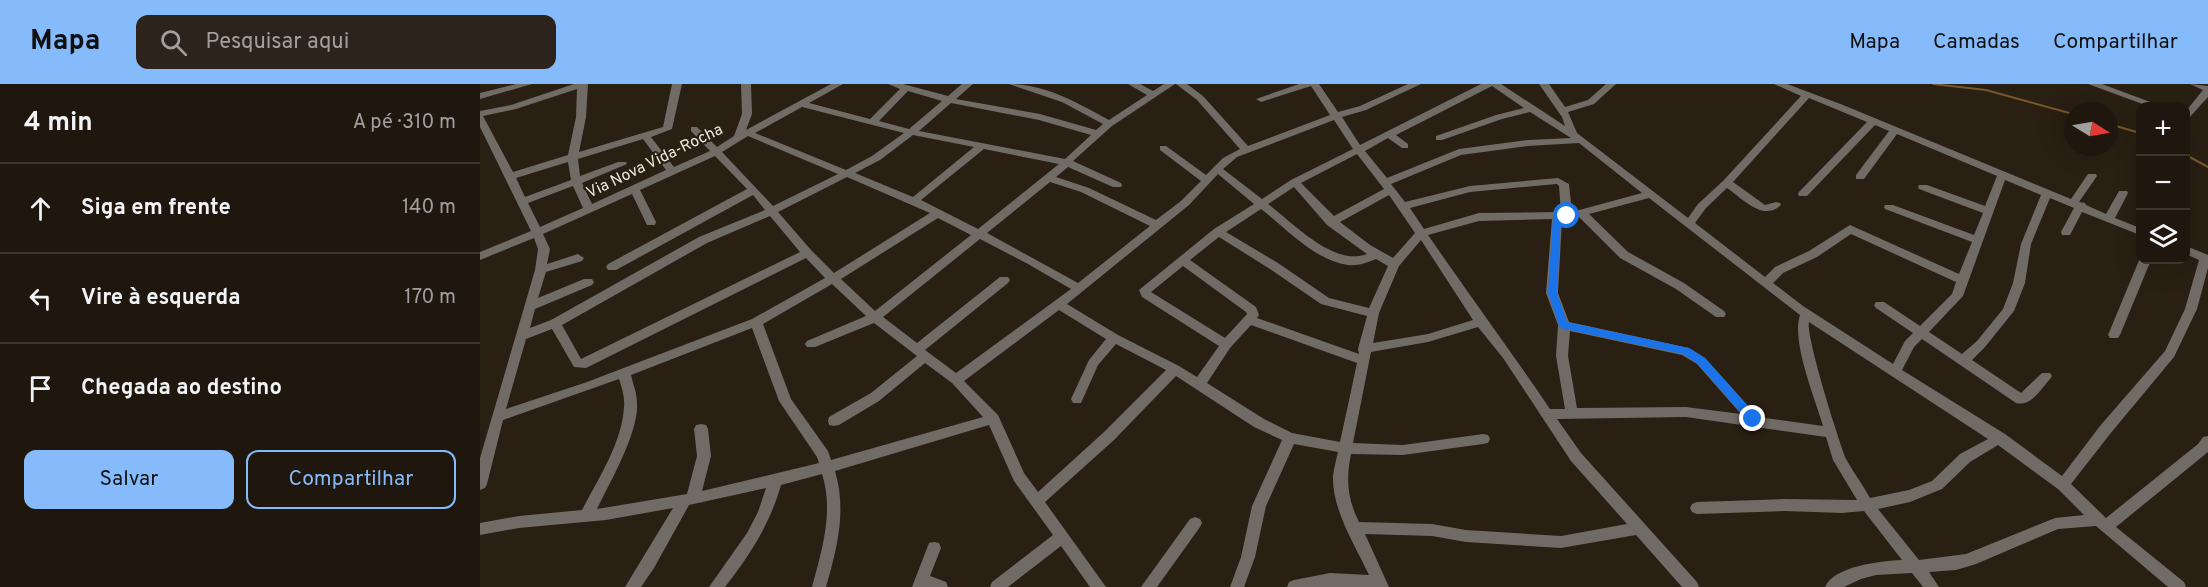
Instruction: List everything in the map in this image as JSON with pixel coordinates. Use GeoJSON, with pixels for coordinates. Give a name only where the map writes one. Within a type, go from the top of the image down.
{"type":"FeatureCollection","features":[{"type":"Feature","properties":{"kind":"street"},"geometry":{"type":"LineString","coordinates":[[480,96],[527,84]]}},
{"type":"Feature","properties":{"kind":"street"},"geometry":{"type":"LineString","coordinates":[[480,484],[497,417],[541,270],[544,249],[480,116],[582,84],[580,127],[573,157],[576,182],[589,209]]}},
{"type":"Feature","properties":{"kind":"street"},"geometry":{"type":"LineString","coordinates":[[510,176],[668,128],[677,84]]}},
{"type":"Feature","properties":{"kind":"street"},"geometry":{"type":"LineString","coordinates":[[746,84],[747,114],[743,135],[848,173],[914,201],[979,233],[1080,289]]}},
{"type":"Feature","properties":{"kind":"street","name":"Via Nova Vida-Rocha"},"geometry":{"type":"LineString","coordinates":[[480,256],[635,190],[717,151],[838,84]]}},
{"type":"Feature","properties":{"kind":"street"},"geometry":{"type":"LineString","coordinates":[[894,84],[948,100],[1040,117],[1098,134]]}},
{"type":"Feature","properties":{"kind":"street"},"geometry":{"type":"LineString","coordinates":[[521,336],[555,323],[696,244],[848,173],[889,150],[968,84]]}},
{"type":"Feature","properties":{"kind":"street"},"geometry":{"type":"LineString","coordinates":[[1014,84],[1065,100],[1109,124]]}},
{"type":"Feature","properties":{"kind":"street"},"geometry":{"type":"LineString","coordinates":[[1133,84],[1153,95]]}},
{"type":"Feature","properties":{"kind":"street"},"geometry":{"type":"LineString","coordinates":[[811,344],[830,334],[852,329],[875,317],[1049,178],[1109,124],[1170,84]]}},
{"type":"Feature","properties":{"kind":"street"},"geometry":{"type":"LineString","coordinates":[[1181,84],[1200,98],[1246,149]]}},
{"type":"Feature","properties":{"kind":"street"},"geometry":{"type":"LineString","coordinates":[[1261,99],[1308,84]]}},
{"type":"Feature","properties":{"kind":"street"},"geometry":{"type":"LineString","coordinates":[[1314,84],[1359,150],[1422,233],[1481,322],[1507,355],[1576,457],[1692,587]]}},
{"type":"Feature","properties":{"kind":"street"},"geometry":{"type":"LineString","coordinates":[[956,380],[1080,289],[1194,195],[1228,158],[1246,149],[1363,108],[1416,84]]}},
{"type":"Feature","properties":{"kind":"street"},"geometry":{"type":"LineString","coordinates":[[1226,345],[1146,294],[1147,288],[1218,232],[1295,182],[1488,84]]}},
{"type":"Feature","properties":{"kind":"street"},"geometry":{"type":"LineString","coordinates":[[1495,84],[1577,137],[1806,314],[2000,438],[2063,485],[2103,523],[2179,587]]}},
{"type":"Feature","properties":{"kind":"street"},"geometry":{"type":"LineString","coordinates":[[1544,84],[1577,137]]}},
{"type":"Feature","properties":{"kind":"street"},"geometry":{"type":"LineString","coordinates":[[1562,111],[1591,102],[1611,84]]}},
{"type":"Feature","properties":{"kind":"street"},"geometry":{"type":"LineString","coordinates":[[1779,84],[2110,217],[2136,230]]}},
{"type":"Feature","properties":{"kind":"street"},"geometry":{"type":"LineString","coordinates":[[2093,84],[2145,102]]}},
{"type":"Feature","properties":{"kind":"street"},"geometry":{"type":"LineString","coordinates":[[2190,111],[2208,90],[2195,84]]}},
{"type":"Feature","properties":{"kind":"street"},"geometry":{"type":"LineString","coordinates":[[871,123],[906,88]]}},
{"type":"Feature","properties":{"kind":"street"},"geometry":{"type":"LineString","coordinates":[[1690,223],[1702,206],[1727,183],[1750,155],[1807,95]]}},
{"type":"Feature","properties":{"kind":"street"},"geometry":{"type":"LineString","coordinates":[[801,104],[911,132],[1066,162],[1117,185]]}},
{"type":"Feature","properties":{"kind":"street"},"geometry":{"type":"LineString","coordinates":[[1439,138],[1499,117],[1531,109]]}},
{"type":"Feature","properties":{"kind":"street"},"geometry":{"type":"LineString","coordinates":[[1803,194],[1825,174],[1873,121]]}},
{"type":"Feature","properties":{"kind":"street"},"geometry":{"type":"LineString","coordinates":[[694,129],[754,190],[807,253],[864,309],[956,380],[993,419],[1019,477],[1099,587]]}},
{"type":"Feature","properties":{"kind":"street"},"geometry":{"type":"LineString","coordinates":[[1860,177],[1895,130]]}},
{"type":"Feature","properties":{"kind":"street"},"geometry":{"type":"LineString","coordinates":[[645,135],[672,172]]}},
{"type":"Feature","properties":{"kind":"street"},"geometry":{"type":"LineString","coordinates":[[1390,135],[1405,146]]}},
{"type":"Feature","properties":{"kind":"street"},"geometry":{"type":"LineString","coordinates":[[1331,222],[1387,186],[1459,152],[1577,137]]}},
{"type":"Feature","properties":{"kind":"street"},"geometry":{"type":"LineString","coordinates":[[914,201],[983,145]]}},
{"type":"Feature","properties":{"kind":"street"},"geometry":{"type":"LineString","coordinates":[[1163,148],[1207,181]]}},
{"type":"Feature","properties":{"kind":"street"},"geometry":{"type":"LineString","coordinates":[[521,202],[622,164]]}},
{"type":"Feature","properties":{"kind":"street"},"geometry":{"type":"LineString","coordinates":[[1217,169],[1324,253],[1348,261],[1360,261],[1375,255]]}},
{"type":"Feature","properties":{"kind":"street"},"geometry":{"type":"LineString","coordinates":[[1895,371],[1909,344],[1952,303],[1964,281],[2002,175]]}},
{"type":"Feature","properties":{"kind":"street"},"geometry":{"type":"LineString","coordinates":[[2066,232],[2092,176]]}},
{"type":"Feature","properties":{"kind":"street"},"geometry":{"type":"LineString","coordinates":[[1049,178],[1085,190],[1157,225]]}},
{"type":"Feature","properties":{"kind":"street"},"geometry":{"type":"LineString","coordinates":[[1403,206],[1470,189],[1558,181],[1564,184],[1552,293],[1563,325],[1562,356],[1572,414]]}},
{"type":"Feature","properties":{"kind":"street"},"geometry":{"type":"LineString","coordinates":[[1295,182],[1331,222],[1375,255],[1394,264]]}},
{"type":"Feature","properties":{"kind":"street"},"geometry":{"type":"LineString","coordinates":[[1727,183],[1762,208],[1766,209],[1776,204]]}},
{"type":"Feature","properties":{"kind":"street"},"geometry":{"type":"LineString","coordinates":[[1923,187],[1988,212]]}},
{"type":"Feature","properties":{"kind":"street"},"geometry":{"type":"LineString","coordinates":[[635,190],[651,222]]}},
{"type":"Feature","properties":{"kind":"street"},"geometry":{"type":"LineString","coordinates":[[612,267],[754,190]]}},
{"type":"Feature","properties":{"kind":"street"},"geometry":{"type":"LineString","coordinates":[[1963,361],[1981,344],[2008,311],[2019,283],[2026,244],[2047,192]]}},
{"type":"Feature","properties":{"kind":"street"},"geometry":{"type":"LineString","coordinates":[[2110,217],[2123,193]]}},
{"type":"Feature","properties":{"kind":"street"},"geometry":{"type":"LineString","coordinates":[[1294,587],[1330,580],[1380,584],[1357,528],[1346,510],[1340,475],[1373,313],[1394,264],[1422,233],[1479,217],[1562,216],[1582,213],[1650,194]]}},
{"type":"Feature","properties":{"kind":"street"},"geometry":{"type":"LineString","coordinates":[[1889,207],[1977,240]]}},
{"type":"Feature","properties":{"kind":"street"},"geometry":{"type":"LineString","coordinates":[[497,417],[624,373],[756,322],[938,213]]}},
{"type":"Feature","properties":{"kind":"street"},"geometry":{"type":"LineString","coordinates":[[1582,213],[1624,255],[1680,286],[1720,314]]}},
{"type":"Feature","properties":{"kind":"street"},"geometry":{"type":"LineString","coordinates":[[1765,283],[1779,270],[1813,254],[1850,229],[1964,281]]}},
{"type":"Feature","properties":{"kind":"street"},"geometry":{"type":"LineString","coordinates":[[1218,232],[1274,266],[1324,301],[1373,313]]}},
{"type":"Feature","properties":{"kind":"street"},"geometry":{"type":"LineString","coordinates":[[2063,485],[2105,430],[2170,354],[2191,309],[2206,259],[2190,252]]}},
{"type":"Feature","properties":{"kind":"street"},"geometry":{"type":"LineString","coordinates":[[555,323],[578,364],[586,363],[807,253]]}},
{"type":"Feature","properties":{"kind":"street"},"geometry":{"type":"LineString","coordinates":[[541,270],[578,258]]}},
{"type":"Feature","properties":{"kind":"street"},"geometry":{"type":"LineString","coordinates":[[1184,261],[1252,310],[1251,320],[1226,345],[1199,384]]}},
{"type":"Feature","properties":{"kind":"street"},"geometry":{"type":"LineString","coordinates":[[2114,335],[2143,264]]}},
{"type":"Feature","properties":{"kind":"street"},"geometry":{"type":"LineString","coordinates":[[834,421],[875,397],[1004,280]]}},
{"type":"Feature","properties":{"kind":"street"},"geometry":{"type":"LineString","coordinates":[[531,306],[588,282]]}},
{"type":"Feature","properties":{"kind":"street"},"geometry":{"type":"LineString","coordinates":[[1060,305],[1114,338],[1175,369],[1259,423],[1290,438],[1344,448],[1418,450],[1483,439]]}},
{"type":"Feature","properties":{"kind":"street"},"geometry":{"type":"LineString","coordinates":[[1880,305],[2020,399],[2025,398],[2046,376]]}},
{"type":"Feature","properties":{"kind":"street"},"geometry":{"type":"LineString","coordinates":[[1806,314],[1802,326],[1803,335],[1839,459],[1867,505],[1932,587]]}},
{"type":"Feature","properties":{"kind":"street"},"geometry":{"type":"LineString","coordinates":[[1251,320],[1363,355],[1481,322]]}},
{"type":"Feature","properties":{"kind":"street"},"geometry":{"type":"LineString","coordinates":[[756,322],[785,401],[823,455],[834,490],[832,540],[819,587]]}},
{"type":"Feature","properties":{"kind":"street"},"geometry":{"type":"LineString","coordinates":[[1563,325],[1685,351],[1701,361],[1753,419]]}},
{"type":"Feature","properties":{"kind":"street"},"geometry":{"type":"LineString","coordinates":[[1077,399],[1093,363],[1114,338]]}},
{"type":"Feature","properties":{"kind":"street"},"geometry":{"type":"LineString","coordinates":[[1037,501],[1109,436],[1175,369]]}},
{"type":"Feature","properties":{"kind":"street"},"geometry":{"type":"LineString","coordinates":[[586,516],[614,458],[626,425],[631,405],[624,373]]}},
{"type":"Feature","properties":{"kind":"street"},"geometry":{"type":"LineString","coordinates":[[1548,414],[1686,412],[1753,419],[1831,432]]}},
{"type":"Feature","properties":{"kind":"street"},"geometry":{"type":"LineString","coordinates":[[480,529],[550,518],[586,516],[689,499],[775,480],[993,419]]}},
{"type":"Feature","properties":{"kind":"street"},"geometry":{"type":"LineString","coordinates":[[632,587],[689,499],[704,456],[701,429]]}},
{"type":"Feature","properties":{"kind":"street"},"geometry":{"type":"LineString","coordinates":[[1237,587],[1248,557],[1259,506],[1290,438]]}},
{"type":"Feature","properties":{"kind":"street"},"geometry":{"type":"LineString","coordinates":[[1697,508],[1867,505],[1927,490],[1937,484],[1965,458],[2000,438]]}},
{"type":"Feature","properties":{"kind":"street"},"geometry":{"type":"LineString","coordinates":[[1832,587],[1839,581],[1862,571],[1880,567],[1917,568],[1976,558],[2057,523],[2103,523],[2203,448],[2208,441]]}},
{"type":"Feature","properties":{"kind":"street"},"geometry":{"type":"LineString","coordinates":[[716,587],[748,545],[763,520],[775,480]]}},
{"type":"Feature","properties":{"kind":"street"},"geometry":{"type":"LineString","coordinates":[[1148,587],[1195,523]]}},
{"type":"Feature","properties":{"kind":"street"},"geometry":{"type":"LineString","coordinates":[[1357,528],[1432,530],[1496,538],[1561,542],[1638,528]]}},
{"type":"Feature","properties":{"kind":"street"},"geometry":{"type":"LineString","coordinates":[[996,587],[1061,537]]}},
{"type":"Feature","properties":{"kind":"street"},"geometry":{"type":"LineString","coordinates":[[934,548],[921,583],[942,587]]}},
{"type":"Feature","properties":{"kind":"waterway"},"geometry":{"type":"LineString","coordinates":[[1933,84],[1986,90],[2064,112]]}},
{"type":"Feature","properties":{"kind":"waterway"},"geometry":{"type":"LineString","coordinates":[[2118,127],[2136,132]]}},
{"type":"Feature","properties":{"kind":"waterway"},"geometry":{"type":"LineString","coordinates":[[2188,156],[2208,167]]}},
{"type":"Feature","properties":{"kind":"route"},"geometry":{"type":"LineString","coordinates":[[1567,216],[1557,217],[1556,263],[1552,293],[1563,325],[1651,344],[1671,346],[1696,356],[1753,419]]}}]}
